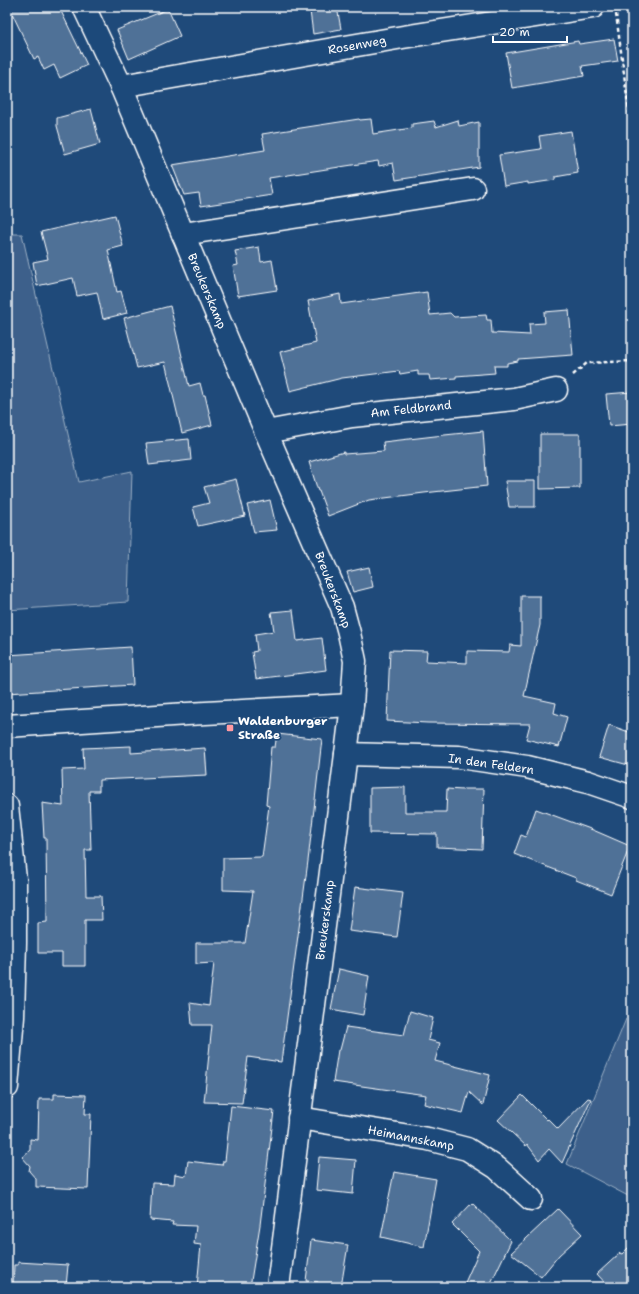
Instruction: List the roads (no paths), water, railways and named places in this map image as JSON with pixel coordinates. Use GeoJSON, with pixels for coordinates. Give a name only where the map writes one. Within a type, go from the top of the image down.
{"type":"FeatureCollection","features":[{"type":"Feature","properties":{"kind":"street","name":"Breukerskamp"},"geometry":{"type":"LineString","coordinates":[[84,7],[121,86],[266,432],[342,607],[350,633],[355,661],[352,705],[346,754],[278,1287]]}},
{"type":"Feature","properties":{"kind":"street","name":"Rosenweg"},"geometry":{"type":"LineString","coordinates":[[121,86],[395,38],[593,7]]}},
{"type":"Feature","properties":{"kind":"street"},"geometry":{"type":"LineString","coordinates":[[183,234],[473,189]]}},
{"type":"Feature","properties":{"kind":"street","name":"Am Feldbrand"},"geometry":{"type":"LineString","coordinates":[[266,432],[352,416],[514,399],[556,390]]}},
{"type":"Feature","properties":{"kind":"street"},"geometry":{"type":"LineString","coordinates":[[7,726],[352,705]]}},
{"type":"Feature","properties":{"kind":"street","name":"In den Feldern"},"geometry":{"type":"LineString","coordinates":[[346,754],[459,757],[527,767],[588,782],[632,797]]}},
{"type":"Feature","properties":{"kind":"street"},"geometry":{"type":"LineString","coordinates":[[7,806],[15,879],[13,1017],[7,1087]]}},
{"type":"Feature","properties":{"kind":"street","name":"Heimannskamp"},"geometry":{"type":"LineString","coordinates":[[299,1118],[428,1139],[467,1149],[497,1168],[531,1199]]}},
{"type":"Feature","properties":{"kind":"place","name":"Waldenburger Straße"},"geometry":{"type":"Point","coordinates":[230,728]}}]}
